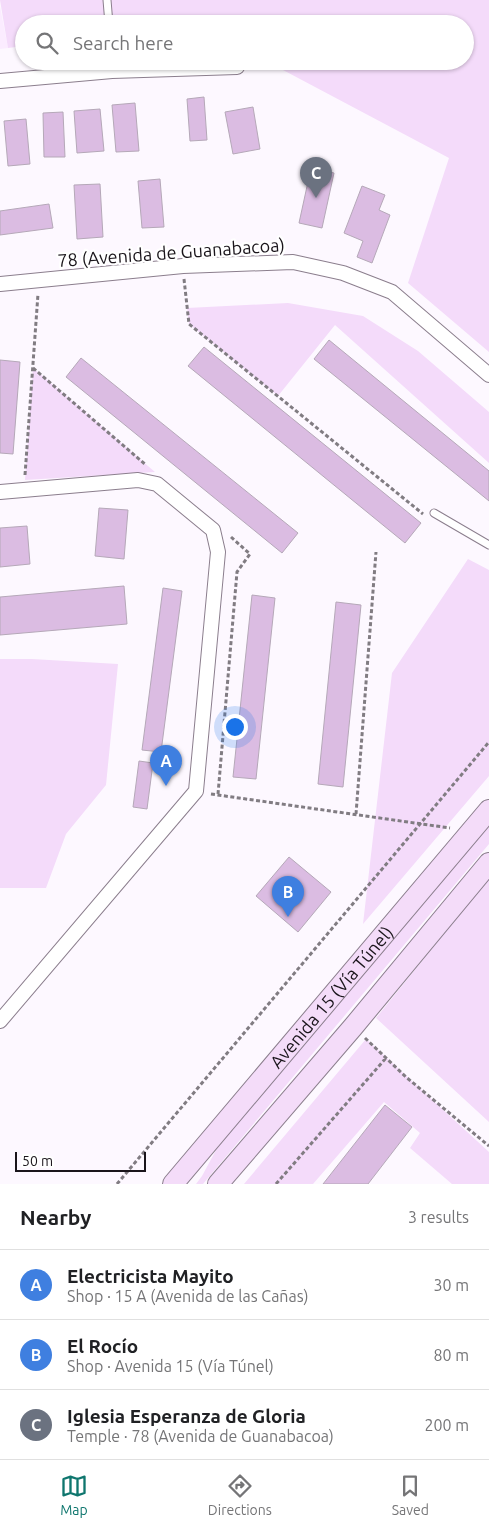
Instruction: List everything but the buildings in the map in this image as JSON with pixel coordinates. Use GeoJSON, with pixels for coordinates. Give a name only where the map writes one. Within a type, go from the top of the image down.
{"type":"FeatureCollection","features":[{"type":"Feature","properties":{"kind":"main road","name":"Avenida 15 (Vía Túnel)"},"geometry":{"type":"LineString","coordinates":[[173,1184],[489,810]]}},
{"type":"Feature","properties":{"kind":"main road","name":"Avenida 15 (Vía Túnel)"},"geometry":{"type":"LineString","coordinates":[[218,1184],[353,1027],[489,863]]}},
{"type":"Feature","properties":{"kind":"street"},"geometry":{"type":"LineString","coordinates":[[0,81],[82,70]]}},
{"type":"Feature","properties":{"kind":"street","name":"78 (Avenida de Guanabacoa)"},"geometry":{"type":"LineString","coordinates":[[0,284],[183,266],[293,262],[343,273],[392,292],[489,375]]}},
{"type":"Feature","properties":{"kind":"street"},"geometry":{"type":"LineString","coordinates":[[0,492],[138,480],[158,484],[213,530],[218,552],[196,792],[0,1021]]}},
{"type":"Feature","properties":{"kind":"lane"},"geometry":{"type":"LineString","coordinates":[[107,0],[108,15]]}},
{"type":"Feature","properties":{"kind":"lane"},"geometry":{"type":"LineString","coordinates":[[434,513],[489,545]]}},
{"type":"Feature","properties":{"kind":"path"},"geometry":{"type":"LineString","coordinates":[[183,266],[189,324],[425,516]]}},
{"type":"Feature","properties":{"kind":"path"},"geometry":{"type":"LineString","coordinates":[[24,490],[39,280]]}},
{"type":"Feature","properties":{"kind":"path"},"geometry":{"type":"LineString","coordinates":[[33,368],[148,466]]}},
{"type":"Feature","properties":{"kind":"path"},"geometry":{"type":"LineString","coordinates":[[218,794],[237,572],[250,554],[228,535]]}},
{"type":"Feature","properties":{"kind":"path"},"geometry":{"type":"LineString","coordinates":[[356,814],[376,552]]}},
{"type":"Feature","properties":{"kind":"path"},"geometry":{"type":"LineString","coordinates":[[117,1184],[489,742]]}},
{"type":"Feature","properties":{"kind":"path"},"geometry":{"type":"LineString","coordinates":[[196,792],[471,832]]}},
{"type":"Feature","properties":{"kind":"path"},"geometry":{"type":"LineString","coordinates":[[353,1027],[406,1077],[489,1146]]}},
{"type":"Feature","properties":{"kind":"path"},"geometry":{"type":"LineString","coordinates":[[276,1184],[386,1058]]}},
{"type":"Feature","properties":{"kind":"shaded area"},"geometry":{"type":"Polygon","coordinates":[[[0,0],[489,0],[489,352],[408,283],[449,158],[283,70],[474,70],[474,15],[15,15],[15,47],[8,48],[0,0]]]}},
{"type":"Feature","properties":{"kind":"shaded area"},"geometry":{"type":"Polygon","coordinates":[[[0,6],[8,48],[0,49],[0,6]]]}},
{"type":"Feature","properties":{"kind":"shaded area"},"geometry":{"type":"Polygon","coordinates":[[[288,303],[363,316],[418,351],[489,412],[489,463],[335,325],[278,396],[189,324],[187,308],[288,303]]]}},
{"type":"Feature","properties":{"kind":"shaded area"},"geometry":{"type":"Polygon","coordinates":[[[33,368],[155,472],[25,480],[33,368]]]}},
{"type":"Feature","properties":{"kind":"shaded area"},"geometry":{"type":"Polygon","coordinates":[[[468,559],[489,570],[489,776],[363,924],[392,673],[468,559]]]}},
{"type":"Feature","properties":{"kind":"shaded area"},"geometry":{"type":"Polygon","coordinates":[[[0,659],[118,664],[106,785],[66,834],[46,888],[0,888],[0,659]]]}},
{"type":"Feature","properties":{"kind":"shaded area"},"geometry":{"type":"Polygon","coordinates":[[[489,825],[489,844],[203,1184],[196,1184],[222,1139],[489,825]]]}},
{"type":"Feature","properties":{"kind":"shaded area"},"geometry":{"type":"Polygon","coordinates":[[[489,878],[489,1122],[376,1018],[489,878]]]}},
{"type":"Feature","properties":{"kind":"shaded area"},"geometry":{"type":"Polygon","coordinates":[[[366,1039],[489,1152],[489,1184],[452,1184],[410,1148],[420,1133],[384,1102],[313,1184],[244,1184],[366,1039]]]}},
{"type":"Feature","properties":{"kind":"place","name":"Iglesia Esperanza de Gloria"},"geometry":{"type":"Point","coordinates":[316,198]}},
{"type":"Feature","properties":{"kind":"place","name":"Electricista Mayito"},"geometry":{"type":"Point","coordinates":[166,786]}},
{"type":"Feature","properties":{"kind":"place","name":"El Rocío"},"geometry":{"type":"Point","coordinates":[288,917]}}]}
